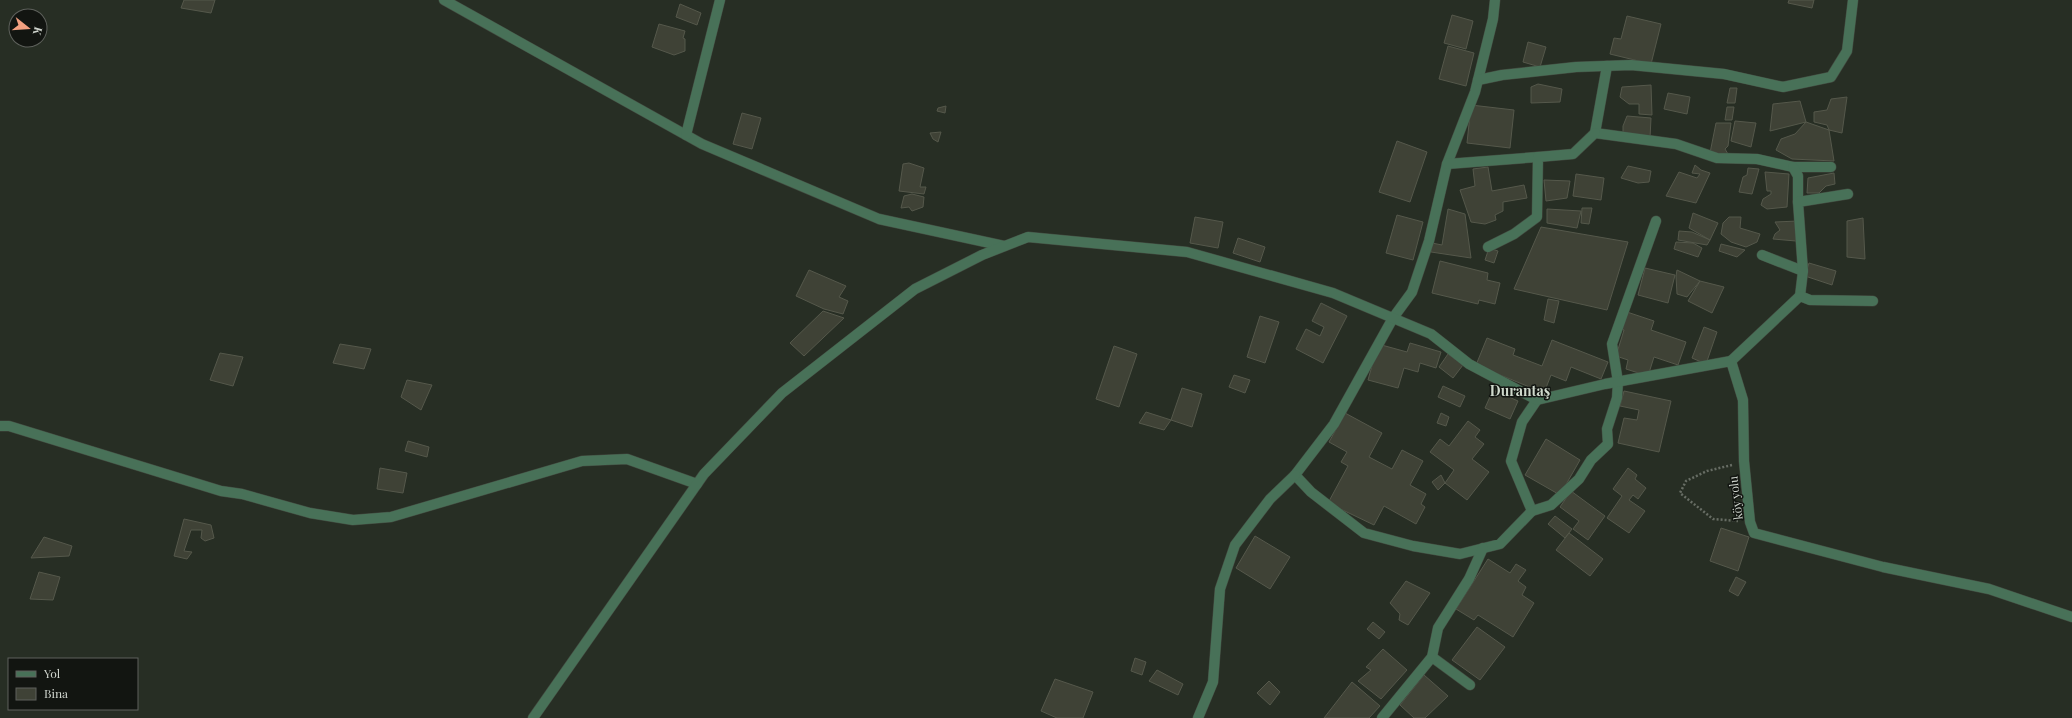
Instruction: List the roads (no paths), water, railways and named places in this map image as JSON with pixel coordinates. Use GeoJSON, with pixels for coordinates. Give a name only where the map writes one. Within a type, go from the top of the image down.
{"type":"FeatureCollection","features":[{"type":"Feature","properties":{"kind":"street"},"geometry":{"type":"LineString","coordinates":[[444,0],[702,144],[878,218],[1004,246]]}},
{"type":"Feature","properties":{"kind":"street"},"geometry":{"type":"LineString","coordinates":[[686,135],[720,0]]}},
{"type":"Feature","properties":{"kind":"street"},"geometry":{"type":"LineString","coordinates":[[1198,718],[1213,682],[1220,589],[1235,545],[1270,498],[1295,475],[1334,424],[1393,318],[1412,292],[1428,241],[1447,164],[1475,92],[1493,19],[1495,0]]}},
{"type":"Feature","properties":{"kind":"street"},"geometry":{"type":"LineString","coordinates":[[1478,80],[1502,75],[1576,67],[1631,65],[1724,74],[1783,87],[1831,77],[1847,51],[1853,0]]}},
{"type":"Feature","properties":{"kind":"street"},"geometry":{"type":"LineString","coordinates":[[1447,164],[1573,154],[1595,133],[1606,66]]}},
{"type":"Feature","properties":{"kind":"street"},"geometry":{"type":"LineString","coordinates":[[1595,133],[1676,144],[1717,158],[1756,159],[1792,168],[1831,167]]}},
{"type":"Feature","properties":{"kind":"street"},"geometry":{"type":"LineString","coordinates":[[1488,247],[1514,234],[1537,217],[1538,157]]}},
{"type":"Feature","properties":{"kind":"street"},"geometry":{"type":"LineString","coordinates":[[533,718],[696,484],[782,393],[915,289],[982,255],[1028,237],[1188,252],[1333,293],[1431,334],[1469,364],[1537,400],[1618,382],[1731,361],[1800,296],[1803,270],[1798,202],[1798,176],[1792,168]]}},
{"type":"Feature","properties":{"kind":"street"},"geometry":{"type":"LineString","coordinates":[[1798,202],[1848,194]]}},
{"type":"Feature","properties":{"kind":"street"},"geometry":{"type":"LineString","coordinates":[[1295,475],[1311,492],[1364,533],[1413,546],[1460,554],[1500,544],[1532,511],[1551,505],[1579,479],[1590,460],[1608,444],[1608,428],[1617,398],[1618,382],[1612,344],[1656,221]]}},
{"type":"Feature","properties":{"kind":"street"},"geometry":{"type":"LineString","coordinates":[[1762,255],[1803,270]]}},
{"type":"Feature","properties":{"kind":"street"},"geometry":{"type":"LineString","coordinates":[[1800,296],[1810,300],[1873,301]]}},
{"type":"Feature","properties":{"kind":"street","name":"köy yolu"},"geometry":{"type":"LineString","coordinates":[[1731,361],[1743,400],[1744,462],[1750,522],[1754,533],[1883,567],[1989,589],[2072,618]]}},
{"type":"Feature","properties":{"kind":"street"},"geometry":{"type":"LineString","coordinates":[[1532,511],[1511,461],[1522,422],[1537,400]]}},
{"type":"Feature","properties":{"kind":"street"},"geometry":{"type":"LineString","coordinates":[[0,426],[9,426],[221,491],[242,494],[310,513],[353,520],[390,517],[582,461],[627,459],[696,484]]}},
{"type":"Feature","properties":{"kind":"street"},"geometry":{"type":"LineString","coordinates":[[1382,718],[1432,657],[1438,628],[1469,579],[1482,548]]}},
{"type":"Feature","properties":{"kind":"street"},"geometry":{"type":"LineString","coordinates":[[1432,657],[1470,686]]}},
{"type":"Feature","properties":{"kind":"district","name":"Durantaş"},"geometry":{"type":"Point","coordinates":[1520,390]}}]}
